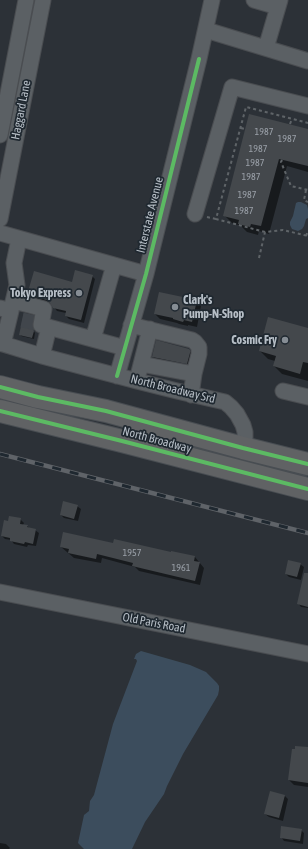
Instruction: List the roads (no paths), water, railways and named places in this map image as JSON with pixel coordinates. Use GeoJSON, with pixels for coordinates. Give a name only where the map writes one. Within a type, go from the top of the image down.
{"type":"FeatureCollection","features":[{"type":"Feature","properties":{"kind":"highway","name":"North Broadway"},"geometry":{"type":"LineString","coordinates":[[0,387],[38,397],[106,411],[308,464]]}},
{"type":"Feature","properties":{"kind":"highway","name":"North Broadway"},"geometry":{"type":"LineString","coordinates":[[0,411],[308,489]]}},
{"type":"Feature","properties":{"kind":"street","name":"Haggard Lane"},"geometry":{"type":"LineString","coordinates":[[0,136],[26,0]]}},
{"type":"Feature","properties":{"kind":"street","name":"Haggard Lane"},"geometry":{"type":"LineString","coordinates":[[0,219],[6,161],[32,57],[43,0]]}},
{"type":"Feature","properties":{"kind":"street","name":"Interstate Avenue"},"geometry":{"type":"LineString","coordinates":[[117,376],[146,274],[212,0]]}},
{"type":"Feature","properties":{"kind":"street"},"geometry":{"type":"LineString","coordinates":[[254,0],[279,3],[266,48]]}},
{"type":"Feature","properties":{"kind":"street"},"geometry":{"type":"LineString","coordinates":[[206,30],[308,61]]}},
{"type":"Feature","properties":{"kind":"street"},"geometry":{"type":"LineString","coordinates":[[16,54],[32,57]]}},
{"type":"Feature","properties":{"kind":"street"},"geometry":{"type":"LineString","coordinates":[[195,214],[232,87],[308,106]]}},
{"type":"Feature","properties":{"kind":"street"},"geometry":{"type":"LineString","coordinates":[[0,233],[146,274]]}},
{"type":"Feature","properties":{"kind":"street"},"geometry":{"type":"LineString","coordinates":[[19,239],[14,263],[23,316],[42,356]]}},
{"type":"Feature","properties":{"kind":"street"},"geometry":{"type":"LineString","coordinates":[[93,339],[114,265]]}},
{"type":"Feature","properties":{"kind":"street"},"geometry":{"type":"LineString","coordinates":[[23,316],[125,348]]}},
{"type":"Feature","properties":{"kind":"street"},"geometry":{"type":"LineString","coordinates":[[1,343],[23,316]]}},
{"type":"Feature","properties":{"kind":"street"},"geometry":{"type":"LineString","coordinates":[[131,325],[195,342],[199,347],[199,354],[191,395]]}},
{"type":"Feature","properties":{"kind":"street"},"geometry":{"type":"LineString","coordinates":[[137,381],[150,330]]}},
{"type":"Feature","properties":{"kind":"street","name":"North Broadway Srd"},"geometry":{"type":"LineString","coordinates":[[1,343],[42,356],[117,376],[225,402],[232,407],[243,425],[245,432],[243,448]]}},
{"type":"Feature","properties":{"kind":"street"},"geometry":{"type":"LineString","coordinates":[[141,364],[194,374]]}},
{"type":"Feature","properties":{"kind":"street"},"geometry":{"type":"LineString","coordinates":[[283,390],[308,397]]}},
{"type":"Feature","properties":{"kind":"street","name":"Old Paris Road"},"geometry":{"type":"LineString","coordinates":[[0,592],[308,654]]}},
{"type":"Feature","properties":{"kind":"water"},"geometry":{"type":"Polygon","coordinates":[[[298,202],[307,205],[308,218],[306,219],[302,229],[298,231],[292,229],[290,222],[296,203],[298,202]]]}},
{"type":"Feature","properties":{"kind":"water"},"geometry":{"type":"Polygon","coordinates":[[[141,651],[190,665],[206,672],[219,686],[218,695],[183,754],[164,794],[145,822],[132,849],[84,849],[78,843],[84,815],[89,811],[90,801],[94,795],[113,724],[137,661],[134,659],[136,654],[141,651]]]}},
{"type":"Feature","properties":{"kind":"tunnel"},"geometry":{"type":"LineString","coordinates":[[22,320],[36,323]]}},
{"type":"Feature","properties":{"kind":"railway"},"geometry":{"type":"LineString","coordinates":[[0,454],[308,533]]}},
{"type":"Feature","properties":{"kind":"place","name":"Tokyo Express"},"geometry":{"type":"Point","coordinates":[79,293]}},
{"type":"Feature","properties":{"kind":"place","name":"Clark's Pump-N-Shop"},"geometry":{"type":"Point","coordinates":[175,307]}},
{"type":"Feature","properties":{"kind":"place","name":"Cosmic Fry"},"geometry":{"type":"Point","coordinates":[285,340]}}]}
